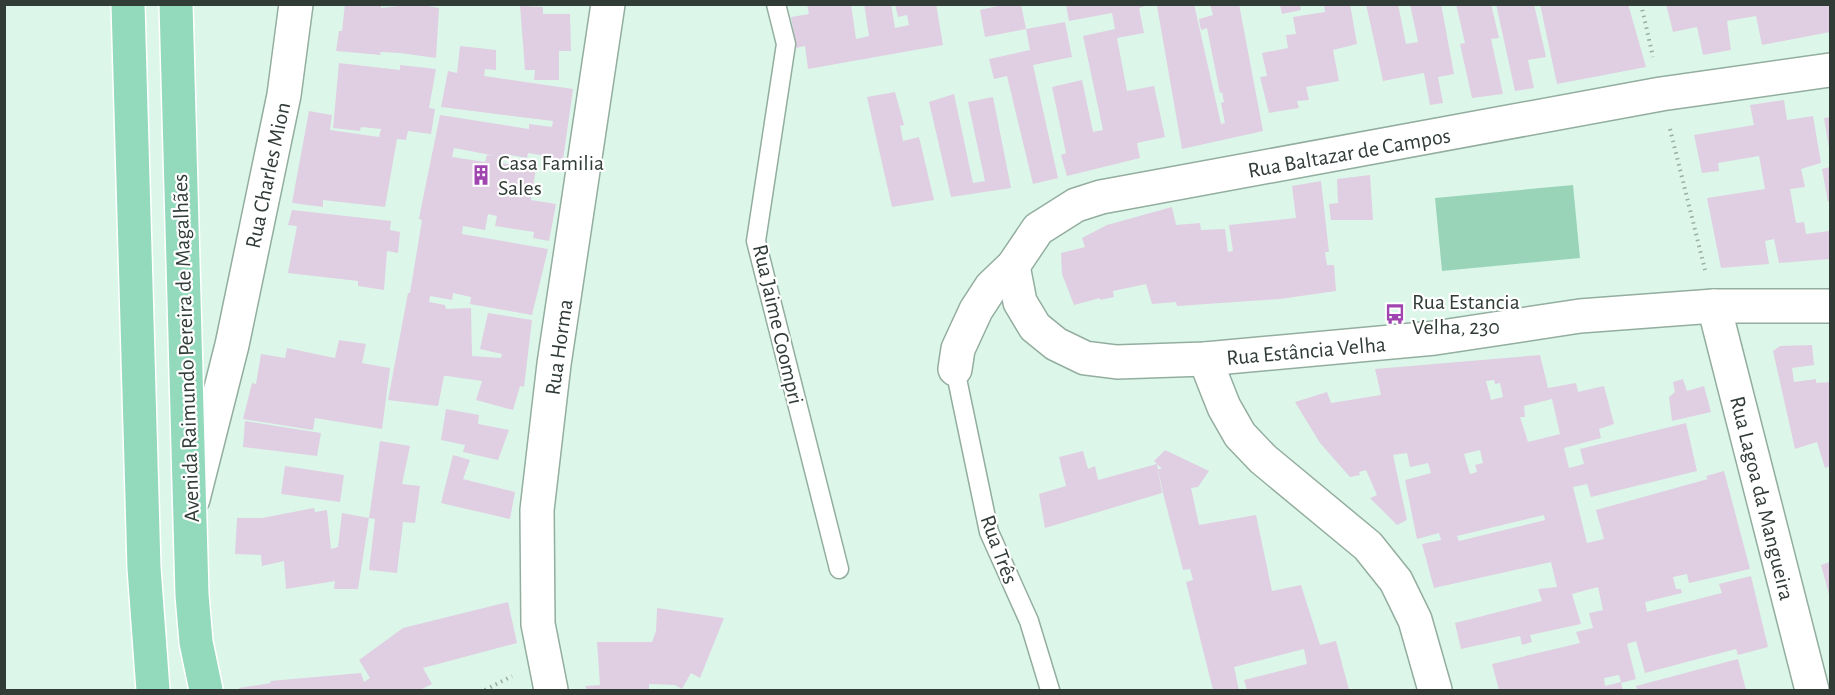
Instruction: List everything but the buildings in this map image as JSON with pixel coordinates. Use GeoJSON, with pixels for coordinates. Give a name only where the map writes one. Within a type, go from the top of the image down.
{"type":"FeatureCollection","features":[{"type":"Feature","properties":{"kind":"main road","name":"Avenida Raimundo Pereira de Magalhães"},"geometry":{"type":"LineString","coordinates":[[128,4],[144,568],[153,690]]}},
{"type":"Feature","properties":{"kind":"main road","name":"Avenida Raimundo Pereira de Magalhães"},"geometry":{"type":"LineString","coordinates":[[176,4],[190,511],[196,642],[207,690]]}},
{"type":"Feature","properties":{"kind":"street","name":"Rua Charles Mion"},"geometry":{"type":"LineString","coordinates":[[190,511],[232,345],[284,95],[296,4]]}},
{"type":"Feature","properties":{"kind":"street","name":"Rua Horma"},"geometry":{"type":"LineString","coordinates":[[551,690],[538,624],[537,510],[555,364],[608,4]]}},
{"type":"Feature","properties":{"kind":"street","name":"Rua Baltazar de Campos"},"geometry":{"type":"LineString","coordinates":[[955,369],[958,349],[976,310],[991,287],[1013,266],[1038,229],[1055,216],[1076,205],[1101,197],[1661,94],[1830,69]]}},
{"type":"Feature","properties":{"kind":"street","name":"Rua Estância Velha"},"geometry":{"type":"LineString","coordinates":[[1013,266],[1020,302],[1035,327],[1056,344],[1085,358],[1117,362],[1205,359],[1435,338],[1580,316],[1714,306],[1830,306]]}},
{"type":"Feature","properties":{"kind":"street","name":"Rua Lagoa da Mangueira"},"geometry":{"type":"LineString","coordinates":[[1714,306],[1812,690]]}},
{"type":"Feature","properties":{"kind":"street"},"geometry":{"type":"LineString","coordinates":[[185,350],[213,354],[232,345]]}},
{"type":"Feature","properties":{"kind":"street"},"geometry":{"type":"LineString","coordinates":[[1205,359],[1224,407],[1240,435],[1263,459],[1368,546],[1396,581],[1415,620],[1435,690]]}},
{"type":"Feature","properties":{"kind":"lane","name":"Rua Jaime Coompri"},"geometry":{"type":"LineString","coordinates":[[776,4],[786,44],[756,241],[839,569]]}},
{"type":"Feature","properties":{"kind":"lane","name":"Rua Três"},"geometry":{"type":"LineString","coordinates":[[955,369],[989,532],[1029,621],[1050,690]]}},
{"type":"Feature","properties":{"kind":"path"},"geometry":{"type":"LineString","coordinates":[[1641,4],[1714,306]]}},
{"type":"Feature","properties":{"kind":"green space"},"geometry":{"type":"Polygon","coordinates":[[[1573,185],[1580,258],[1442,271],[1435,198],[1573,185]]]}},
{"type":"Feature","properties":{"kind":"place","name":"Casa Familia Sales"},"geometry":{"type":"Point","coordinates":[481,175]}},
{"type":"Feature","properties":{"kind":"place","name":"Rua Estancia Velha, 230"},"geometry":{"type":"Point","coordinates":[1395,314]}}]}
